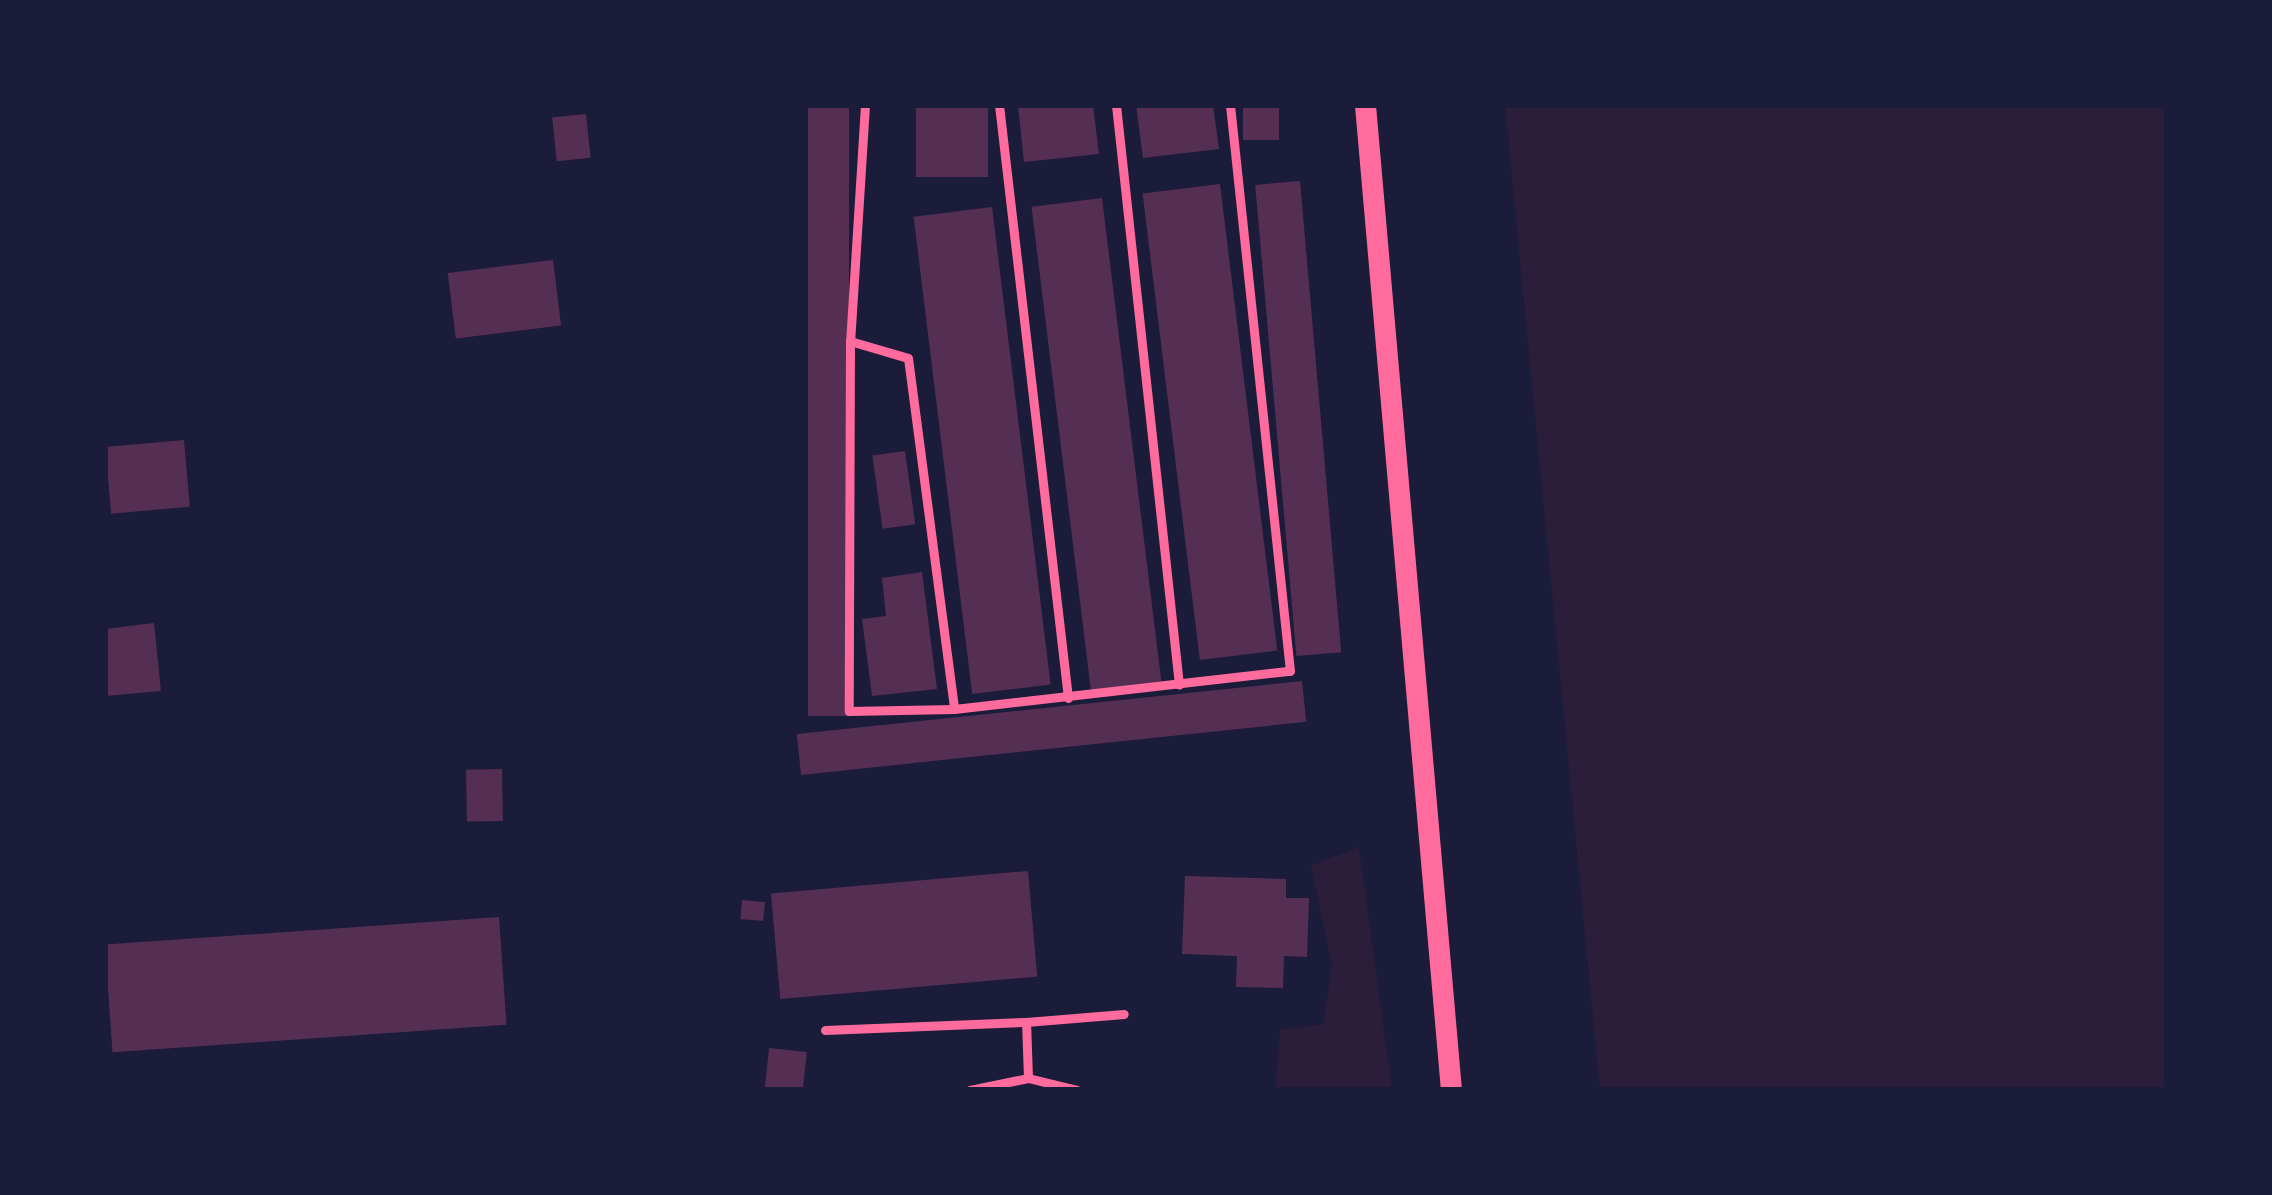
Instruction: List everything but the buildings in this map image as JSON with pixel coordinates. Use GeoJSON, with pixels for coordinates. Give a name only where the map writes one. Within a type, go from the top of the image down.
{"type":"FeatureCollection","features":[{"type":"Feature","properties":{"kind":"street"},"geometry":{"type":"LineString","coordinates":[[1364,105],[1451,1090]]}},
{"type":"Feature","properties":{"kind":"lane"},"geometry":{"type":"LineString","coordinates":[[865,105],[850,341],[849,711],[954,709],[1290,671],[1230,105]]}},
{"type":"Feature","properties":{"kind":"lane"},"geometry":{"type":"LineString","coordinates":[[999,105],[1068,698]]}},
{"type":"Feature","properties":{"kind":"lane"},"geometry":{"type":"LineString","coordinates":[[1116,105],[1179,685]]}},
{"type":"Feature","properties":{"kind":"lane"},"geometry":{"type":"LineString","coordinates":[[850,341],[908,358],[954,709]]}},
{"type":"Feature","properties":{"kind":"lane"},"geometry":{"type":"LineString","coordinates":[[825,1030],[1124,1014]]}},
{"type":"Feature","properties":{"kind":"lane"},"geometry":{"type":"LineString","coordinates":[[1026,1022],[1028,1078]]}},
{"type":"Feature","properties":{"kind":"lane"},"geometry":{"type":"LineString","coordinates":[[970,1090],[1028,1078],[1077,1090]]}},
{"type":"Feature","properties":{"kind":"shaded area"},"geometry":{"type":"Polygon","coordinates":[[[1505,105],[2167,105],[2167,1090],[1600,1090],[1505,105]]]}},
{"type":"Feature","properties":{"kind":"shaded area"},"geometry":{"type":"Polygon","coordinates":[[[1359,847],[1392,1090],[1275,1090],[1280,1030],[1323,1024],[1332,966],[1311,866],[1359,847]]]}}]}
